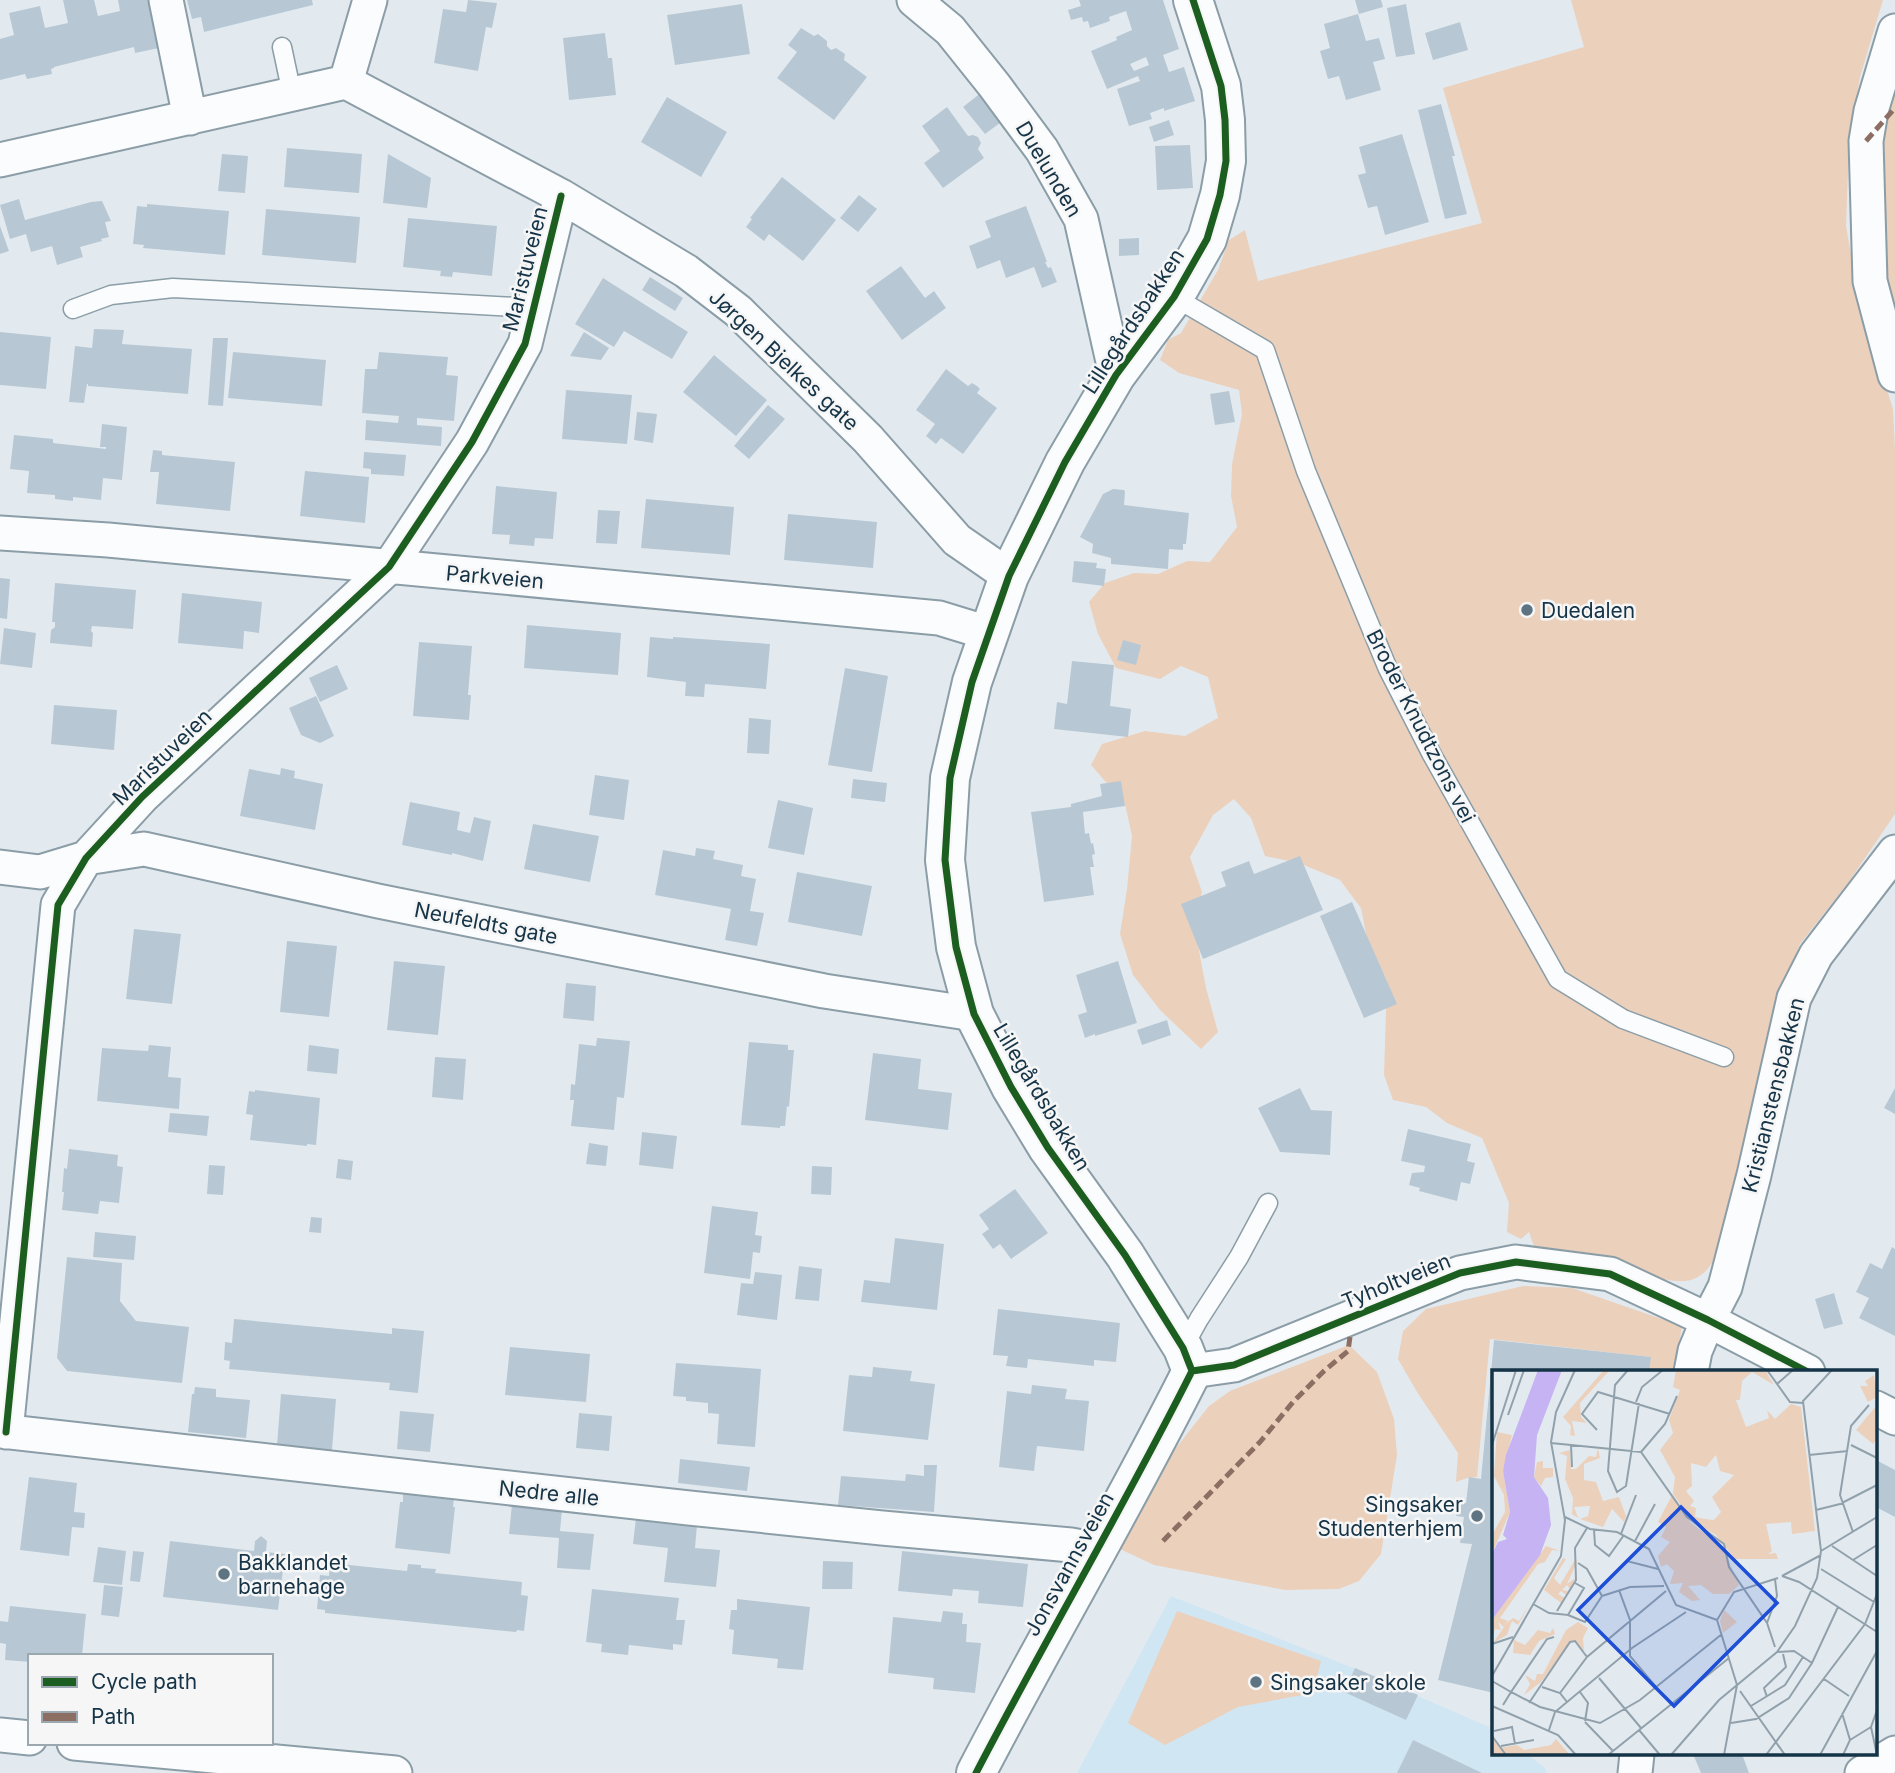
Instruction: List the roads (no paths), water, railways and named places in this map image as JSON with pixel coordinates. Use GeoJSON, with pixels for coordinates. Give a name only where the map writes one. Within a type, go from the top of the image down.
{"type":"FeatureCollection","features":[{"type":"Feature","properties":{"kind":"street"},"geometry":{"type":"LineString","coordinates":[[166,0],[190,118]]}},
{"type":"Feature","properties":{"kind":"street"},"geometry":{"type":"LineString","coordinates":[[0,160],[346,82],[370,0]]}},
{"type":"Feature","properties":{"kind":"street","name":"Duelunden"},"geometry":{"type":"LineString","coordinates":[[914,0],[950,30],[994,85],[1042,150],[1081,219],[1116,375]]}},
{"type":"Feature","properties":{"kind":"street","name":"Lillegårdsbakken"},"geometry":{"type":"LineString","coordinates":[[1187,1360],[1125,1255],[1056,1160],[1010,1087],[974,1014],[956,947],[945,860],[950,778],[972,682],[1009,576],[1065,462],[1116,375],[1174,297],[1207,239],[1220,195],[1226,161],[1221,86],[1193,0]]}},
{"type":"Feature","properties":{"kind":"street"},"geometry":{"type":"LineString","coordinates":[[1895,31],[1871,111],[1866,141],[1870,281],[1895,375]]}},
{"type":"Feature","properties":{"kind":"street","name":"Jørgen Bjelkes gate"},"geometry":{"type":"LineString","coordinates":[[346,82],[561,196],[686,271],[738,311],[868,439],[957,540],[1009,576]]}},
{"type":"Feature","properties":{"kind":"street","name":"Maristuveien"},"geometry":{"type":"LineString","coordinates":[[3,1432],[58,905],[86,858],[142,797],[388,567],[472,442],[525,344],[561,196]]}},
{"type":"Feature","properties":{"kind":"street","name":"Parkveien"},"geometry":{"type":"LineString","coordinates":[[0,533],[108,540],[939,618],[988,634]]}},
{"type":"Feature","properties":{"kind":"street","name":"Neufeldts gate"},"geometry":{"type":"LineString","coordinates":[[0,867],[40,872],[86,858],[144,849],[378,901],[811,988],[974,1014]]}},
{"type":"Feature","properties":{"kind":"street","name":"Kristianstensbakken"},"geometry":{"type":"LineString","coordinates":[[1691,1370],[1695,1351],[1725,1287],[1754,1175],[1794,999],[1816,955],[1895,852]]}},
{"type":"Feature","properties":{"kind":"street","name":"Tyholtveien"},"geometry":{"type":"LineString","coordinates":[[1187,1360],[1234,1365],[1460,1273],[1516,1262],[1610,1274],[1708,1320],[1804,1370]]}},
{"type":"Feature","properties":{"kind":"street","name":"Jonsvannsveien"},"geometry":{"type":"LineString","coordinates":[[976,1773],[1098,1550],[1187,1360]]}},
{"type":"Feature","properties":{"kind":"street"},"geometry":{"type":"LineString","coordinates":[[1878,1409],[1895,1418]]}},
{"type":"Feature","properties":{"kind":"street","name":"Nedre alle"},"geometry":{"type":"LineString","coordinates":[[3,1432],[677,1507],[1071,1545],[1098,1550]]}},
{"type":"Feature","properties":{"kind":"street"},"geometry":{"type":"LineString","coordinates":[[0,1735],[28,1738]]}},
{"type":"Feature","properties":{"kind":"street"},"geometry":{"type":"LineString","coordinates":[[95,1745],[395,1773]]}},
{"type":"Feature","properties":{"kind":"street"},"geometry":{"type":"LineString","coordinates":[[1862,1773],[1895,1753]]}},
{"type":"Feature","properties":{"kind":"lane"},"geometry":{"type":"LineString","coordinates":[[282,47],[292,94]]}},
{"type":"Feature","properties":{"kind":"lane","name":"Maristuveien"},"geometry":{"type":"LineString","coordinates":[[73,309],[111,295],[173,288],[534,308]]}},
{"type":"Feature","properties":{"kind":"lane","name":"Broder Knudtzons vei"},"geometry":{"type":"LineString","coordinates":[[1174,297],[1265,350],[1306,471],[1388,669],[1431,753],[1558,979],[1623,1019],[1724,1057]]}},
{"type":"Feature","properties":{"kind":"lane"},"geometry":{"type":"LineString","coordinates":[[1187,1360],[1199,1319],[1239,1257],[1268,1203]]}},
{"type":"Feature","properties":{"kind":"place","name":"Duedalen"},"geometry":{"type":"Point","coordinates":[1527,610]}},
{"type":"Feature","properties":{"kind":"place","name":"Singsaker Studenterhjem"},"geometry":{"type":"Point","coordinates":[1477,1516]}},
{"type":"Feature","properties":{"kind":"place","name":"Bakklandet barnehage"},"geometry":{"type":"Point","coordinates":[224,1574]}},
{"type":"Feature","properties":{"kind":"place","name":"Singsaker skole"},"geometry":{"type":"Point","coordinates":[1256,1682]}}]}
